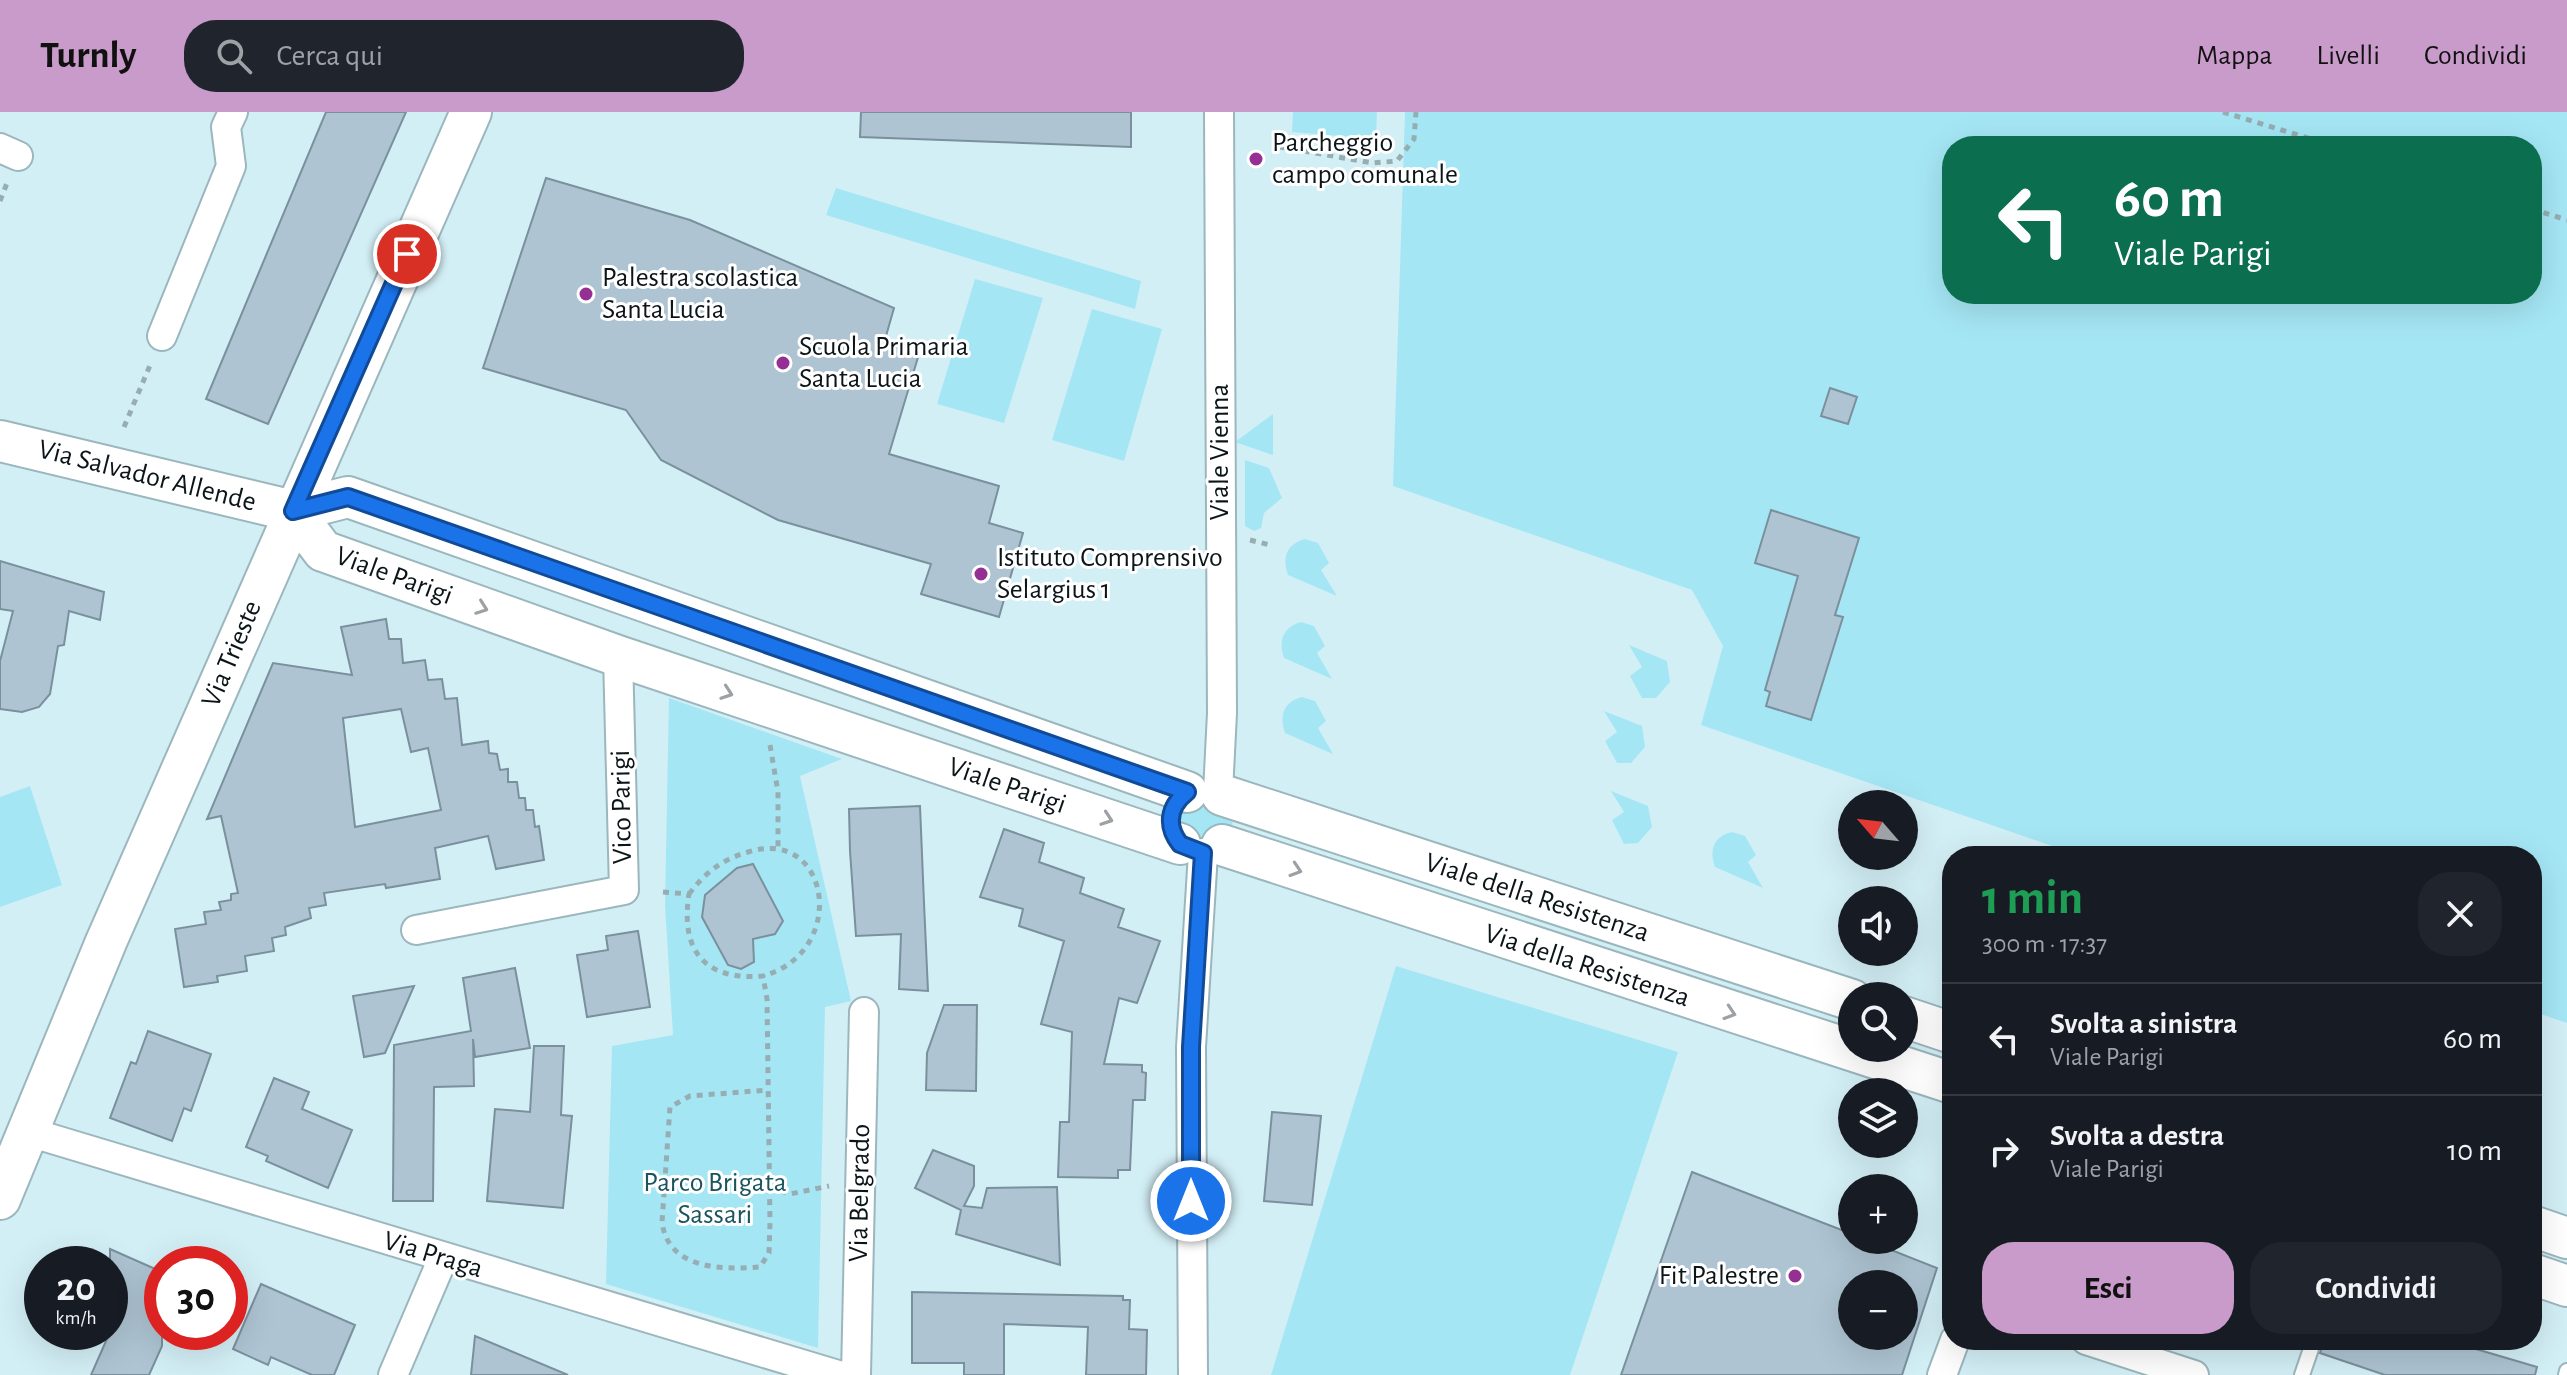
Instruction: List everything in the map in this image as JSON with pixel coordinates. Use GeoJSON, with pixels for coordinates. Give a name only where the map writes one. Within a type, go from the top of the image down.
{"type":"FeatureCollection","features":[{"type":"Feature","properties":{"kind":"street"},"geometry":{"type":"LineString","coordinates":[[162,336],[231,166],[226,127],[233,112]]}},
{"type":"Feature","properties":{"kind":"street","name":"Via Trieste"},"geometry":{"type":"LineString","coordinates":[[0,1199],[106,942],[471,112]]}},
{"type":"Feature","properties":{"kind":"street","name":"Viale Vienna"},"geometry":{"type":"LineString","coordinates":[[1209,793],[1222,713],[1219,112]]}},
{"type":"Feature","properties":{"kind":"street","name":"Via Salvador Allende"},"geometry":{"type":"LineString","coordinates":[[0,441],[293,511]]}},
{"type":"Feature","properties":{"kind":"street","name":"Viale Parigi"},"geometry":{"type":"LineString","coordinates":[[1202,847],[618,656],[323,551],[293,511],[348,497],[1209,793]]}},
{"type":"Feature","properties":{"kind":"street","name":"Vico Parigi"},"geometry":{"type":"LineString","coordinates":[[416,930],[624,890],[618,656]]}},
{"type":"Feature","properties":{"kind":"street"},"geometry":{"type":"LineString","coordinates":[[1209,793],[1229,803],[1235,823],[1202,847],[1171,827],[1171,817],[1173,807],[1209,793]]}},
{"type":"Feature","properties":{"kind":"street","name":"Viale della Resistenza"},"geometry":{"type":"LineString","coordinates":[[1209,793],[1838,995]]}},
{"type":"Feature","properties":{"kind":"street"},"geometry":{"type":"LineString","coordinates":[[1193,1375],[1191,1047],[1202,847]]}},
{"type":"Feature","properties":{"kind":"street","name":"Via della Resistenza"},"geometry":{"type":"LineString","coordinates":[[1202,847],[1942,1080]]}},
{"type":"Feature","properties":{"kind":"street","name":"Via Belgrado"},"geometry":{"type":"LineString","coordinates":[[856,1375],[864,1012]]}},
{"type":"Feature","properties":{"kind":"street"},"geometry":{"type":"LineString","coordinates":[[1918,1022],[1942,1030]]}},
{"type":"Feature","properties":{"kind":"street","name":"Via Praga"},"geometry":{"type":"LineString","coordinates":[[29,1132],[838,1375]]}},
{"type":"Feature","properties":{"kind":"street"},"geometry":{"type":"LineString","coordinates":[[2542,1229],[2567,1238]]}},
{"type":"Feature","properties":{"kind":"street"},"geometry":{"type":"LineString","coordinates":[[393,1375],[443,1258]]}},
{"type":"Feature","properties":{"kind":"street"},"geometry":{"type":"LineString","coordinates":[[2542,1277],[2567,1286]]}},
{"type":"Feature","properties":{"kind":"street"},"geometry":{"type":"LineString","coordinates":[[1942,1375],[1951,1350]]}},
{"type":"Feature","properties":{"kind":"street"},"geometry":{"type":"LineString","coordinates":[[2117,1350],[2194,1375]]}},
{"type":"Feature","properties":{"kind":"lane"},"geometry":{"type":"LineString","coordinates":[[2302,1375],[2311,1350]]}},
{"type":"Feature","properties":{"kind":"path"},"geometry":{"type":"LineString","coordinates":[[1280,147],[1373,163],[1397,161],[1414,139],[1416,112]]}},
{"type":"Feature","properties":{"kind":"path"},"geometry":{"type":"LineString","coordinates":[[2223,112],[2301,136]]}},
{"type":"Feature","properties":{"kind":"path"},"geometry":{"type":"LineString","coordinates":[[2542,212],[2567,220]]}},
{"type":"Feature","properties":{"kind":"path"},"geometry":{"type":"LineString","coordinates":[[124,427],[162,336]]}},
{"type":"Feature","properties":{"kind":"path"},"geometry":{"type":"LineString","coordinates":[[766,732],[778,792],[778,848]]}},
{"type":"Feature","properties":{"kind":"path"},"geometry":{"type":"LineString","coordinates":[[778,848],[809,868],[817,881],[821,903],[809,942],[798,960],[763,976],[744,978],[718,971],[697,957],[688,936],[689,894],[708,870],[728,858],[778,848]]}},
{"type":"Feature","properties":{"kind":"path"},"geometry":{"type":"LineString","coordinates":[[663,892],[689,894]]}},
{"type":"Feature","properties":{"kind":"path"},"geometry":{"type":"LineString","coordinates":[[763,976],[767,999],[768,1090],[769,1187],[769,1253],[760,1267],[694,1262],[675,1252],[664,1240],[662,1222],[670,1107],[690,1096],[768,1090]]}},
{"type":"Feature","properties":{"kind":"path"},"geometry":{"type":"LineString","coordinates":[[769,1187],[803,1194],[829,1186]]}},
{"type":"Feature","properties":{"kind":"green space"},"geometry":{"type":"Polygon","coordinates":[[[1293,112],[1377,112],[1376,139],[1292,132],[1293,112]]]}},
{"type":"Feature","properties":{"kind":"green space"},"geometry":{"type":"Polygon","coordinates":[[[1405,112],[2567,112],[2567,1023],[2542,1014],[2542,846],[2052,846],[1918,800],[1918,790],[1890,790],[1701,725],[1723,646],[1692,590],[1393,486],[1405,112]]]}},
{"type":"Feature","properties":{"kind":"green space"},"geometry":{"type":"Polygon","coordinates":[[[836,188],[1141,281],[1135,309],[826,215],[836,188]]]}},
{"type":"Feature","properties":{"kind":"green space"},"geometry":{"type":"Polygon","coordinates":[[[975,279],[1043,298],[1004,423],[937,404],[975,279]]]}},
{"type":"Feature","properties":{"kind":"green space"},"geometry":{"type":"Polygon","coordinates":[[[1092,309],[1162,329],[1124,461],[1052,440],[1092,309]]]}},
{"type":"Feature","properties":{"kind":"green space"},"geometry":{"type":"Polygon","coordinates":[[[1273,414],[1273,455],[1235,442],[1273,414]]]}},
{"type":"Feature","properties":{"kind":"green space"},"geometry":{"type":"Polygon","coordinates":[[[1245,460],[1269,468],[1282,498],[1264,513],[1261,528],[1254,531],[1245,526],[1245,460]]]}},
{"type":"Feature","properties":{"kind":"green space"},"geometry":{"type":"Polygon","coordinates":[[[1305,539],[1318,543],[1329,563],[1321,570],[1337,596],[1288,575],[1285,563],[1287,552],[1293,544],[1305,539]]]}},
{"type":"Feature","properties":{"kind":"green space"},"geometry":{"type":"Polygon","coordinates":[[[1301,622],[1314,626],[1325,646],[1317,653],[1332,679],[1284,658],[1282,646],[1286,631],[1301,622]]]}},
{"type":"Feature","properties":{"kind":"green space"},"geometry":{"type":"Polygon","coordinates":[[[1629,645],[1667,661],[1670,682],[1656,698],[1642,698],[1630,676],[1642,667],[1629,645]]]}},
{"type":"Feature","properties":{"kind":"green space"},"geometry":{"type":"Polygon","coordinates":[[[1302,697],[1315,701],[1326,721],[1318,728],[1333,754],[1285,733],[1282,721],[1284,710],[1290,702],[1302,697]]]}},
{"type":"Feature","properties":{"kind":"green space","name":"Parco Brigata Sassari"},"geometry":{"type":"Polygon","coordinates":[[[669,698],[842,759],[800,776],[851,1001],[825,1007],[818,1348],[606,1284],[612,1046],[673,1035],[665,905],[669,698]]]}},
{"type":"Feature","properties":{"kind":"green space"},"geometry":{"type":"Polygon","coordinates":[[[1604,711],[1642,726],[1645,747],[1631,763],[1617,763],[1605,741],[1617,732],[1604,711]]]}},
{"type":"Feature","properties":{"kind":"green space"},"geometry":{"type":"Polygon","coordinates":[[[30,786],[62,885],[0,907],[0,797],[30,786]]]}},
{"type":"Feature","properties":{"kind":"green space"},"geometry":{"type":"Polygon","coordinates":[[[1196,789],[1233,812],[1232,832],[1199,853],[1171,827],[1179,799],[1196,789]]]}},
{"type":"Feature","properties":{"kind":"green space"},"geometry":{"type":"Polygon","coordinates":[[[1611,791],[1648,806],[1652,827],[1638,843],[1624,844],[1612,820],[1624,812],[1611,791]]]}},
{"type":"Feature","properties":{"kind":"green space"},"geometry":{"type":"Polygon","coordinates":[[[1732,832],[1745,836],[1756,855],[1748,862],[1763,888],[1715,867],[1712,855],[1714,845],[1720,837],[1732,832]]]}},
{"type":"Feature","properties":{"kind":"green space"},"geometry":{"type":"Polygon","coordinates":[[[1396,966],[1678,1052],[1570,1375],[1271,1375],[1396,966]]]}},
{"type":"Feature","properties":{"kind":"building"},"geometry":{"type":"Polygon","coordinates":[[[326,112],[406,112],[268,424],[206,399],[326,112]]]}},
{"type":"Feature","properties":{"kind":"building"},"geometry":{"type":"Polygon","coordinates":[[[861,112],[1131,112],[1131,147],[860,137],[861,112]]]}},
{"type":"Feature","properties":{"kind":"building"},"geometry":{"type":"Polygon","coordinates":[[[546,178],[690,220],[894,308],[884,343],[919,354],[889,454],[999,486],[989,523],[1023,533],[999,617],[921,594],[931,564],[778,520],[661,460],[626,410],[483,368],[546,178]]]}},
{"type":"Feature","properties":{"kind":"building"},"geometry":{"type":"Polygon","coordinates":[[[1830,388],[1857,397],[1848,424],[1821,416],[1830,388]]]}},
{"type":"Feature","properties":{"kind":"building"},"geometry":{"type":"Polygon","coordinates":[[[1771,510],[1859,538],[1835,615],[1843,617],[1811,720],[1766,706],[1770,692],[1765,690],[1798,576],[1755,563],[1771,510]]]}},
{"type":"Feature","properties":{"kind":"building"},"geometry":{"type":"Polygon","coordinates":[[[0,561],[104,592],[100,620],[69,611],[64,645],[58,646],[50,694],[39,707],[22,712],[0,709],[0,661],[13,611],[0,609],[0,561]]]}},
{"type":"Feature","properties":{"kind":"building"},"geometry":{"type":"Polygon","coordinates":[[[386,619],[389,639],[401,639],[403,663],[425,660],[428,680],[442,679],[445,699],[457,698],[462,745],[488,741],[489,753],[497,754],[500,770],[508,769],[508,782],[517,782],[519,798],[525,798],[526,810],[533,810],[535,827],[539,826],[544,860],[496,869],[488,836],[435,848],[440,879],[386,888],[385,884],[324,893],[326,905],[309,908],[311,918],[285,927],[286,935],[272,938],[274,951],[245,956],[247,971],[217,976],[218,982],[184,987],[175,929],[206,924],[204,912],[221,910],[219,902],[231,900],[231,894],[238,893],[221,816],[207,819],[273,663],[352,675],[341,627],[386,619]],[[401,709],[343,718],[355,827],[441,810],[428,748],[411,752],[401,709]]]}},
{"type":"Feature","properties":{"kind":"building"},"geometry":{"type":"Polygon","coordinates":[[[920,806],[928,991],[899,989],[901,934],[856,936],[850,851],[849,809],[920,806]]]}},
{"type":"Feature","properties":{"kind":"building"},"geometry":{"type":"Polygon","coordinates":[[[1004,829],[1044,843],[1039,862],[1084,878],[1080,893],[1124,909],[1118,927],[1160,941],[1137,1003],[1119,998],[1104,1064],[1142,1065],[1142,1072],[1146,1073],[1145,1100],[1133,1100],[1130,1170],[1118,1170],[1118,1178],[1058,1177],[1060,1122],[1069,1122],[1072,1032],[1041,1024],[1064,941],[1019,926],[1023,909],[980,897],[1004,829]]]}},
{"type":"Feature","properties":{"kind":"building"},"geometry":{"type":"Polygon","coordinates":[[[753,864],[783,921],[775,934],[753,939],[754,962],[741,969],[728,965],[702,917],[705,895],[737,868],[753,864]]]}},
{"type":"Feature","properties":{"kind":"building"},"geometry":{"type":"Polygon","coordinates":[[[638,931],[650,1007],[587,1017],[577,955],[608,950],[606,936],[638,931]]]}},
{"type":"Feature","properties":{"kind":"building"},"geometry":{"type":"Polygon","coordinates":[[[515,968],[530,1048],[475,1057],[473,1039],[474,1086],[434,1087],[433,1201],[393,1201],[394,1045],[471,1031],[463,978],[515,968]]]}},
{"type":"Feature","properties":{"kind":"building"},"geometry":{"type":"Polygon","coordinates":[[[414,986],[385,1053],[364,1057],[353,996],[414,986]]]}},
{"type":"Feature","properties":{"kind":"building"},"geometry":{"type":"Polygon","coordinates":[[[944,1005],[977,1005],[976,1091],[926,1090],[927,1053],[944,1005]]]}},
{"type":"Feature","properties":{"kind":"building"},"geometry":{"type":"Polygon","coordinates":[[[148,1031],[211,1054],[191,1111],[184,1108],[172,1141],[110,1118],[131,1062],[136,1064],[148,1031]]]}},
{"type":"Feature","properties":{"kind":"building"},"geometry":{"type":"Polygon","coordinates":[[[534,1046],[564,1046],[561,1115],[572,1116],[563,1208],[487,1201],[495,1109],[530,1112],[534,1046]]]}},
{"type":"Feature","properties":{"kind":"building"},"geometry":{"type":"Polygon","coordinates":[[[274,1078],[309,1092],[302,1109],[352,1130],[328,1188],[266,1161],[268,1156],[246,1147],[274,1078]]]}},
{"type":"Feature","properties":{"kind":"building"},"geometry":{"type":"Polygon","coordinates":[[[1272,1112],[1321,1116],[1312,1205],[1264,1201],[1272,1112]]]}},
{"type":"Feature","properties":{"kind":"building"},"geometry":{"type":"Polygon","coordinates":[[[933,1150],[974,1166],[974,1186],[964,1206],[982,1208],[987,1188],[1057,1187],[1060,1265],[956,1234],[961,1210],[915,1188],[933,1150]]]}},
{"type":"Feature","properties":{"kind":"building","name":"Fit Palestre"},"geometry":{"type":"Polygon","coordinates":[[[1692,1172],[1838,1229],[1838,1254],[1902,1254],[1937,1268],[1918,1326],[1918,1270],[1838,1270],[1838,1350],[1910,1350],[1902,1375],[1621,1375],[1692,1172]]]}},
{"type":"Feature","properties":{"kind":"building"},"geometry":{"type":"Polygon","coordinates":[[[128,1257],[144,1264],[144,1350],[160,1350],[149,1375],[91,1375],[102,1350],[128,1350],[128,1257]]]}},
{"type":"Feature","properties":{"kind":"building"},"geometry":{"type":"Polygon","coordinates":[[[261,1284],[355,1325],[334,1375],[312,1375],[271,1357],[268,1365],[235,1350],[248,1350],[248,1314],[261,1284]]]}},
{"type":"Feature","properties":{"kind":"building"},"geometry":{"type":"Polygon","coordinates":[[[912,1292],[1123,1296],[1123,1300],[1130,1300],[1129,1329],[1147,1330],[1146,1375],[1086,1375],[1088,1327],[1004,1324],[1004,1375],[964,1375],[964,1363],[912,1363],[912,1292]]]}},
{"type":"Feature","properties":{"kind":"building"},"geometry":{"type":"Polygon","coordinates":[[[475,1336],[568,1375],[471,1375],[475,1336]]]}},
{"type":"Feature","properties":{"kind":"building"},"geometry":{"type":"Polygon","coordinates":[[[2321,1350],[2479,1350],[2537,1367],[2535,1375],[2385,1375],[2320,1353],[2321,1350]]]}},
{"type":"Feature","properties":{"kind":"place","name":"Parcheggio campo comunale"},"geometry":{"type":"Point","coordinates":[1256,159]}},
{"type":"Feature","properties":{"kind":"place","name":"Palestra scolastica Santa Lucia"},"geometry":{"type":"Point","coordinates":[586,294]}},
{"type":"Feature","properties":{"kind":"place","name":"Scuola Primaria Santa Lucia"},"geometry":{"type":"Point","coordinates":[783,363]}},
{"type":"Feature","properties":{"kind":"place","name":"Istituto Comprensivo Selargius 1"},"geometry":{"type":"Point","coordinates":[981,574]}},
{"type":"Feature","properties":{"kind":"place","name":"Fit Palestre"},"geometry":{"type":"Point","coordinates":[1795,1276]}},
{"type":"Feature","properties":{"kind":"route"},"geometry":{"type":"LineString","coordinates":[[407,254],[293,511],[348,497],[1187,792],[1173,807],[1171,827],[1180,844],[1203,853],[1191,1047],[1191,1201]]}}]}
